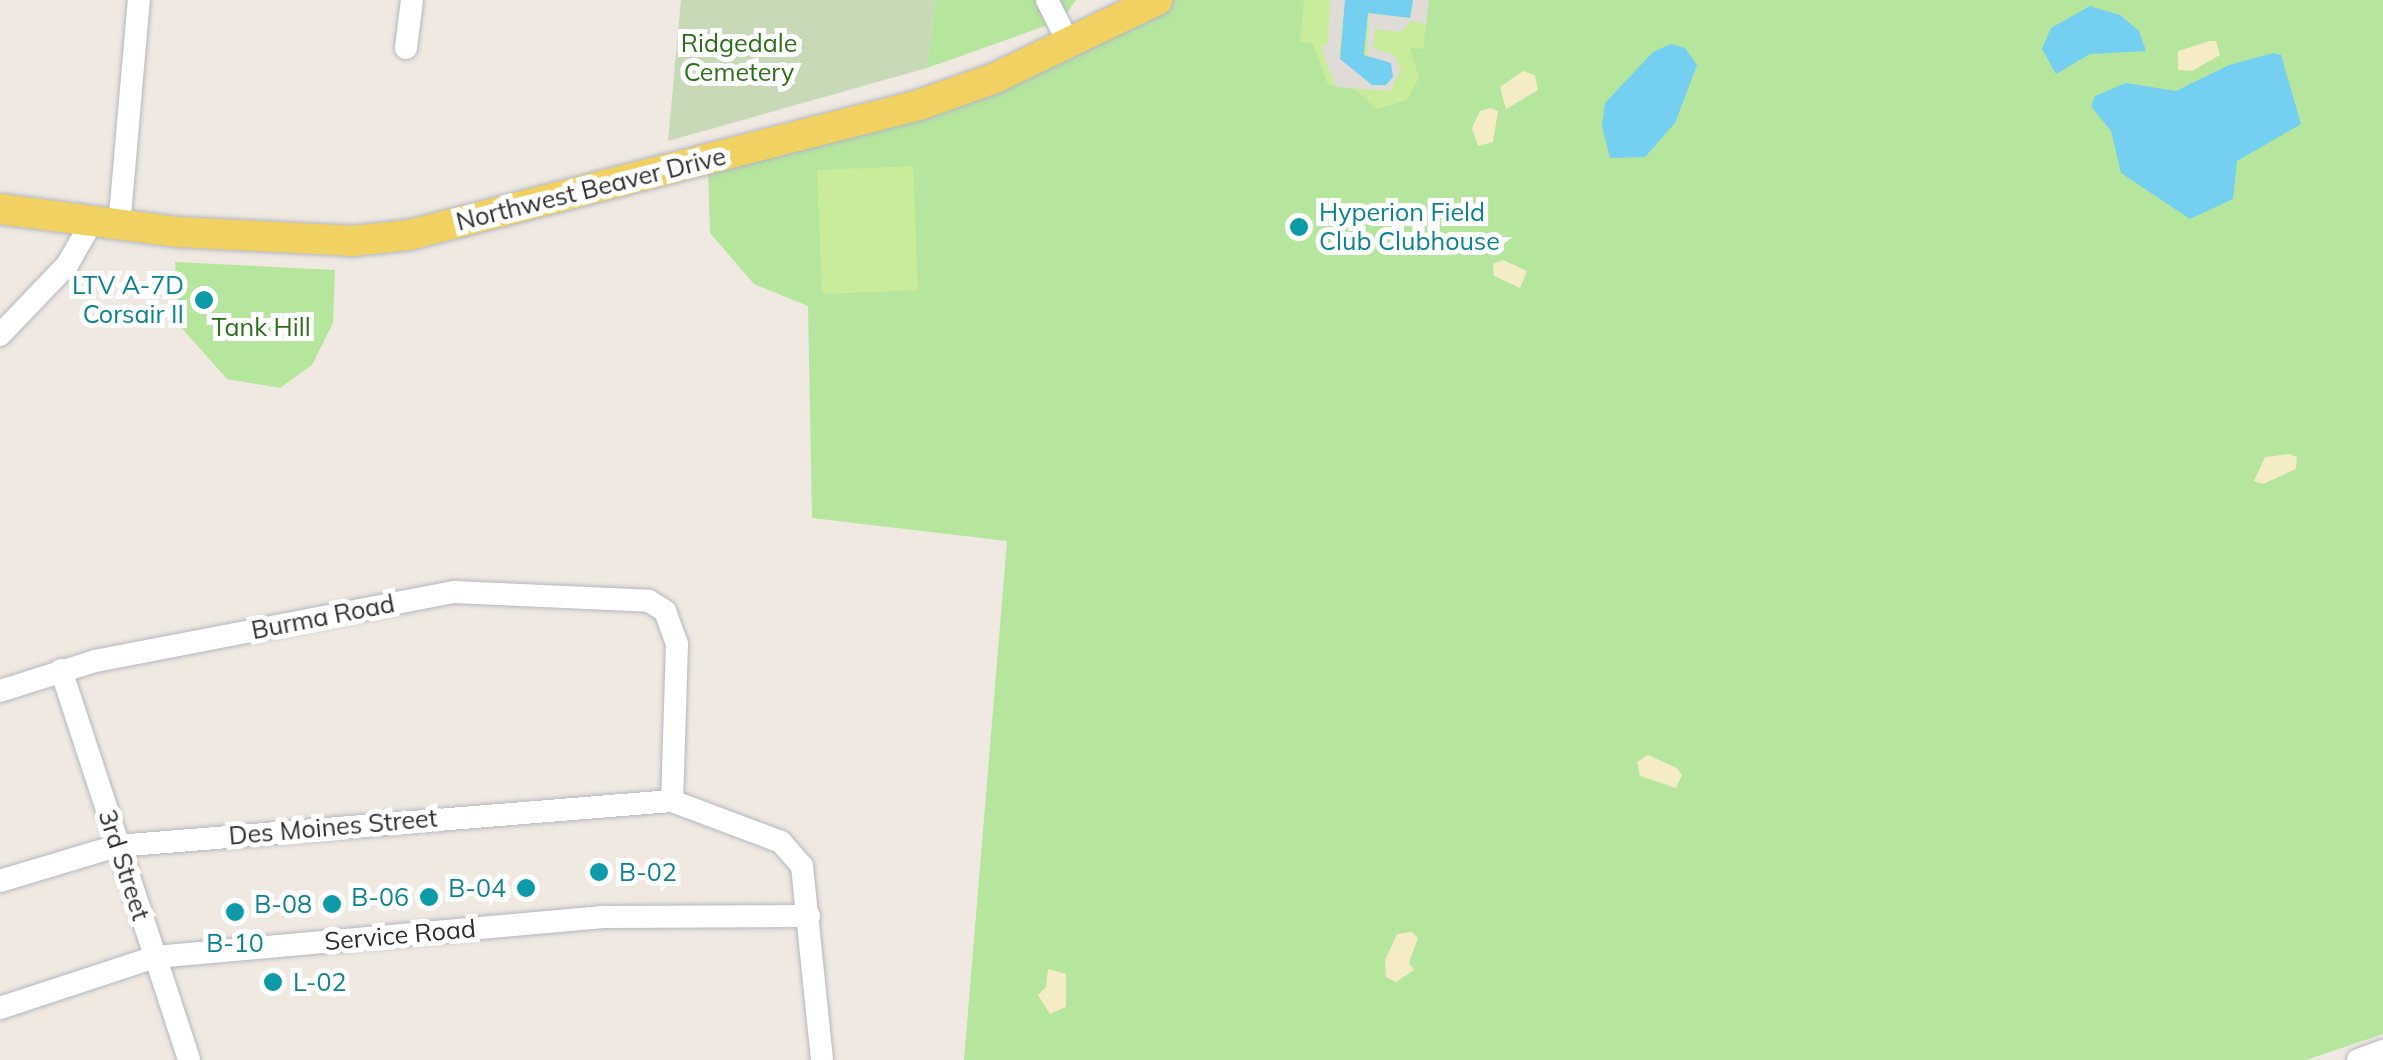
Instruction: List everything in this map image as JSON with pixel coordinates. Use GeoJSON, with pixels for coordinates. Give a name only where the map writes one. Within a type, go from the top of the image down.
{"type":"FeatureCollection","features":[{"type":"Feature","properties":{"kind":"main road","name":"Northwest Beaver Drive"},"geometry":{"type":"LineString","coordinates":[[0,209],[104,226],[352,241],[410,235],[920,105],[1069,44],[1157,0]]}},
{"type":"Feature","properties":{"kind":"street"},"geometry":{"type":"LineString","coordinates":[[0,335],[104,226],[140,0]]}},
{"type":"Feature","properties":{"kind":"street"},"geometry":{"type":"LineString","coordinates":[[406,48],[412,0]]}},
{"type":"Feature","properties":{"kind":"street"},"geometry":{"type":"LineString","coordinates":[[1047,0],[1069,44]]}},
{"type":"Feature","properties":{"kind":"street","name":"Burma Road"},"geometry":{"type":"LineString","coordinates":[[0,691],[61,670],[480,588],[651,602],[665,611],[678,644],[672,802]]}},
{"type":"Feature","properties":{"kind":"street","name":"3rd Street"},"geometry":{"type":"LineString","coordinates":[[61,670],[189,1060]]}},
{"type":"Feature","properties":{"kind":"street"},"geometry":{"type":"LineString","coordinates":[[672,802],[781,842],[802,866],[822,1060]]}},
{"type":"Feature","properties":{"kind":"street","name":"Des Moines Street"},"geometry":{"type":"LineString","coordinates":[[0,881],[118,846],[672,802]]}},
{"type":"Feature","properties":{"kind":"street","name":"Service Road"},"geometry":{"type":"LineString","coordinates":[[0,1008],[154,956],[603,917],[809,916]]}},
{"type":"Feature","properties":{"kind":"street"},"geometry":{"type":"LineString","coordinates":[[2358,1060],[2383,1051]]}},
{"type":"Feature","properties":{"kind":"green space","name":"Ridgedale Cemetery"},"geometry":{"type":"Polygon","coordinates":[[[681,0],[935,0],[927,68],[668,141],[681,0]]]}},
{"type":"Feature","properties":{"kind":"green space"},"geometry":{"type":"Polygon","coordinates":[[[935,0],[1076,0],[1062,20],[927,68],[935,0]]]}},
{"type":"Feature","properties":{"kind":"green space"},"geometry":{"type":"Polygon","coordinates":[[[1172,0],[2383,0],[2383,1034],[2306,1060],[964,1060],[1007,541],[812,518],[808,306],[754,284],[710,233],[708,167],[1050,63],[1172,0]]]}},
{"type":"Feature","properties":{"kind":"green space"},"geometry":{"type":"Polygon","coordinates":[[[1304,0],[1429,0],[1423,49],[1410,48],[1419,78],[1407,100],[1377,109],[1354,89],[1328,85],[1313,44],[1300,42],[1304,0]]]}},
{"type":"Feature","properties":{"kind":"green space"},"geometry":{"type":"Polygon","coordinates":[[[913,166],[918,290],[822,294],[817,170],[913,166]]]}},
{"type":"Feature","properties":{"kind":"green space","name":"Tank Hill"},"geometry":{"type":"Polygon","coordinates":[[[175,262],[335,270],[333,323],[312,365],[280,388],[227,379],[179,325],[175,262]]]}},
{"type":"Feature","properties":{"kind":"sand"},"geometry":{"type":"Polygon","coordinates":[[[2216,41],[2220,55],[2192,71],[2178,70],[2178,51],[2216,41]]]}},
{"type":"Feature","properties":{"kind":"sand"},"geometry":{"type":"Polygon","coordinates":[[[1523,71],[1535,75],[1538,90],[1506,109],[1500,87],[1523,71]]]}},
{"type":"Feature","properties":{"kind":"sand"},"geometry":{"type":"Polygon","coordinates":[[[1480,111],[1498,111],[1493,142],[1478,146],[1472,128],[1480,111]]]}},
{"type":"Feature","properties":{"kind":"sand"},"geometry":{"type":"Polygon","coordinates":[[[1503,260],[1527,271],[1520,288],[1494,276],[1493,264],[1503,260]]]}},
{"type":"Feature","properties":{"kind":"sand"},"geometry":{"type":"Polygon","coordinates":[[[2265,457],[2297,457],[2296,469],[2263,484],[2254,481],[2265,457]]]}},
{"type":"Feature","properties":{"kind":"sand"},"geometry":{"type":"Polygon","coordinates":[[[1648,755],[1677,768],[1682,775],[1676,788],[1640,776],[1637,762],[1648,755]]]}},
{"type":"Feature","properties":{"kind":"sand"},"geometry":{"type":"Polygon","coordinates":[[[1412,932],[1418,938],[1409,963],[1414,970],[1396,982],[1386,977],[1385,960],[1397,934],[1412,932]]]}},
{"type":"Feature","properties":{"kind":"sand"},"geometry":{"type":"Polygon","coordinates":[[[1048,969],[1066,974],[1066,1007],[1050,1014],[1038,995],[1046,987],[1048,969]]]}},
{"type":"Feature","properties":{"kind":"shaded area"},"geometry":{"type":"Polygon","coordinates":[[[1330,0],[1345,0],[1339,55],[1367,79],[1369,13],[1410,18],[1413,0],[1429,0],[1426,24],[1411,21],[1401,32],[1375,29],[1373,48],[1394,55],[1401,69],[1390,91],[1336,87],[1321,48],[1328,43],[1330,0]]]}},
{"type":"Feature","properties":{"kind":"water"},"geometry":{"type":"Polygon","coordinates":[[[1345,0],[1413,0],[1410,18],[1368,13],[1364,55],[1391,63],[1393,77],[1386,85],[1372,85],[1340,59],[1345,0]]]}},
{"type":"Feature","properties":{"kind":"water"},"geometry":{"type":"Polygon","coordinates":[[[2090,6],[2120,15],[2139,31],[2146,51],[2090,54],[2056,74],[2042,49],[2051,28],[2090,6]]]}},
{"type":"Feature","properties":{"kind":"water"},"geometry":{"type":"Polygon","coordinates":[[[1671,44],[1685,48],[1697,65],[1675,123],[1645,157],[1610,158],[1602,126],[1605,103],[1653,52],[1671,44]]]}},
{"type":"Feature","properties":{"kind":"water"},"geometry":{"type":"Polygon","coordinates":[[[2274,53],[2281,55],[2301,124],[2237,161],[2233,199],[2190,219],[2121,173],[2111,131],[2091,106],[2095,96],[2126,83],[2176,91],[2229,65],[2274,53]]]}},
{"type":"Feature","properties":{"kind":"place","name":"Hyperion Field Club Clubhouse"},"geometry":{"type":"Point","coordinates":[1299,227]}},
{"type":"Feature","properties":{"kind":"place","name":"LTV A-7D Corsair II"},"geometry":{"type":"Point","coordinates":[204,300]}},
{"type":"Feature","properties":{"kind":"place","name":"B-02"},"geometry":{"type":"Point","coordinates":[599,872]}},
{"type":"Feature","properties":{"kind":"place","name":"B-04"},"geometry":{"type":"Point","coordinates":[526,888]}},
{"type":"Feature","properties":{"kind":"place","name":"B-06"},"geometry":{"type":"Point","coordinates":[429,897]}},
{"type":"Feature","properties":{"kind":"place","name":"B-08"},"geometry":{"type":"Point","coordinates":[332,904]}},
{"type":"Feature","properties":{"kind":"place","name":"B-10"},"geometry":{"type":"Point","coordinates":[235,912]}},
{"type":"Feature","properties":{"kind":"place","name":"L-02"},"geometry":{"type":"Point","coordinates":[273,982]}}]}
